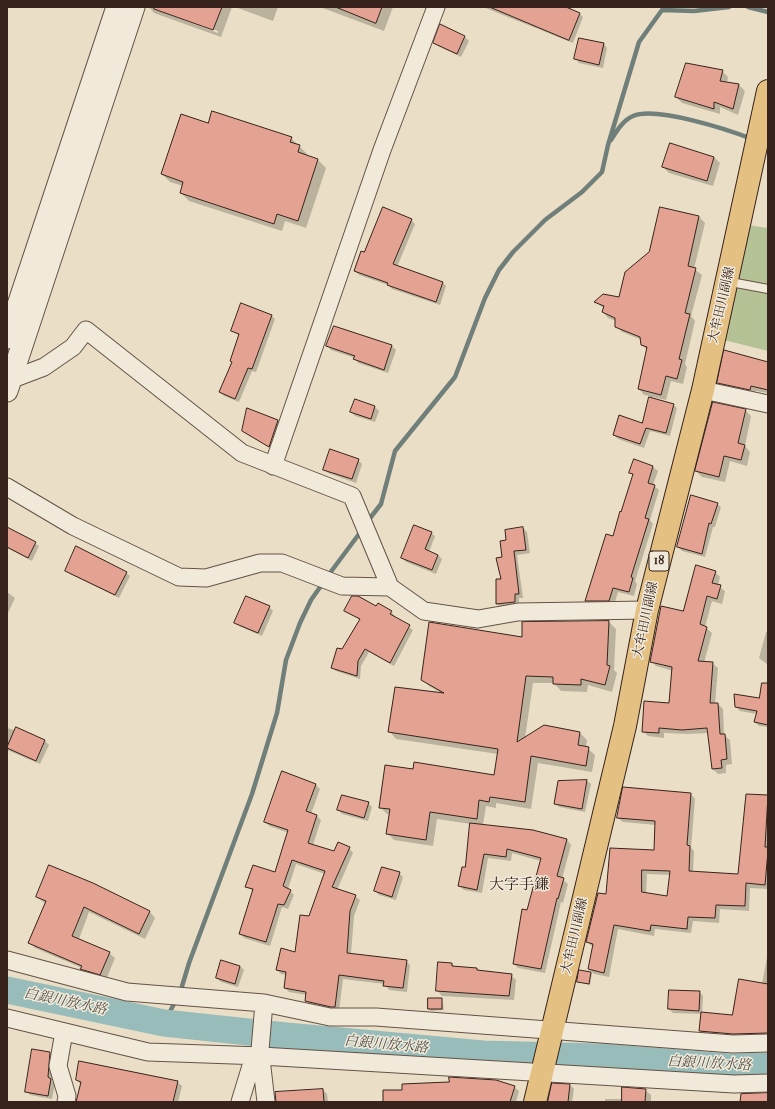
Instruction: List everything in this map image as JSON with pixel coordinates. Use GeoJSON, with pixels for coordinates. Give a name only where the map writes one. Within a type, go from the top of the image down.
{"type":"FeatureCollection","features":[{"type":"Feature","properties":{"kind":"main road","name":"大牟田川副線"},"geometry":{"type":"LineString","coordinates":[[535,1102],[625,726],[647,610],[703,390],[768,92]]}},
{"type":"Feature","properties":{"kind":"street"},"geometry":{"type":"LineString","coordinates":[[7,338],[117,7]]}},
{"type":"Feature","properties":{"kind":"street"},"geometry":{"type":"LineString","coordinates":[[8,384],[134,7]]}},
{"type":"Feature","properties":{"kind":"street"},"geometry":{"type":"LineString","coordinates":[[273,466],[382,150],[436,7]]}},
{"type":"Feature","properties":{"kind":"street"},"geometry":{"type":"LineString","coordinates":[[8,384],[44,367],[72,347],[86,330],[242,453],[352,496],[390,587],[424,611],[478,619],[518,612],[647,610]]}},
{"type":"Feature","properties":{"kind":"street"},"geometry":{"type":"LineString","coordinates":[[703,390],[768,404]]}},
{"type":"Feature","properties":{"kind":"street"},"geometry":{"type":"LineString","coordinates":[[7,488],[73,526],[179,577],[206,578],[260,563],[282,563],[342,586],[390,587]]}},
{"type":"Feature","properties":{"kind":"street"},"geometry":{"type":"LineString","coordinates":[[7,960],[127,992],[263,1007],[330,1017],[376,1017],[552,1033],[734,1044],[768,1043]]}},
{"type":"Feature","properties":{"kind":"street"},"geometry":{"type":"LineString","coordinates":[[240,1102],[258,1054],[263,1007]]}},
{"type":"Feature","properties":{"kind":"street"},"geometry":{"type":"LineString","coordinates":[[7,1018],[148,1052],[258,1054],[734,1084],[768,1083]]}},
{"type":"Feature","properties":{"kind":"street"},"geometry":{"type":"LineString","coordinates":[[64,1032],[58,1066],[67,1096],[66,1102]]}},
{"type":"Feature","properties":{"kind":"street"},"geometry":{"type":"LineString","coordinates":[[258,1054],[266,1102]]}},
{"type":"Feature","properties":{"kind":"lane"},"geometry":{"type":"LineString","coordinates":[[736,283],[768,289]]}},
{"type":"Feature","properties":{"kind":"green space"},"geometry":{"type":"Polygon","coordinates":[[[748,225],[768,228],[768,351],[724,340],[748,225]]]}},
{"type":"Feature","properties":{"kind":"building"},"geometry":{"type":"Polygon","coordinates":[[[154,7],[222,7],[213,30],[154,9],[154,7]]]}},
{"type":"Feature","properties":{"kind":"building"},"geometry":{"type":"Polygon","coordinates":[[[336,7],[382,7],[376,23],[336,7]]]}},
{"type":"Feature","properties":{"kind":"building"},"geometry":{"type":"Polygon","coordinates":[[[490,7],[566,7],[580,13],[569,40],[490,7]]]}},
{"type":"Feature","properties":{"kind":"building"},"geometry":{"type":"Polygon","coordinates":[[[440,24],[465,36],[457,54],[433,43],[440,24]]]}},
{"type":"Feature","properties":{"kind":"building"},"geometry":{"type":"Polygon","coordinates":[[[579,38],[604,43],[599,65],[574,59],[579,38]]]}},
{"type":"Feature","properties":{"kind":"building"},"geometry":{"type":"Polygon","coordinates":[[[686,63],[723,70],[720,81],[739,84],[733,109],[714,102],[714,109],[675,97],[686,63]]]}},
{"type":"Feature","properties":{"kind":"building"},"geometry":{"type":"Polygon","coordinates":[[[212,111],[292,137],[290,142],[300,145],[298,152],[318,159],[298,221],[277,214],[274,224],[180,193],[183,182],[161,174],[181,114],[208,123],[212,111]]]}},
{"type":"Feature","properties":{"kind":"building"},"geometry":{"type":"Polygon","coordinates":[[[670,143],[714,157],[707,181],[662,167],[670,143]]]}},
{"type":"Feature","properties":{"kind":"building"},"geometry":{"type":"Polygon","coordinates":[[[383,207],[412,219],[393,264],[443,282],[436,302],[387,285],[388,283],[354,271],[361,251],[364,252],[383,207]]]}},
{"type":"Feature","properties":{"kind":"building"},"geometry":{"type":"Polygon","coordinates":[[[660,207],[699,216],[688,266],[696,268],[685,313],[690,314],[679,359],[682,360],[677,379],[666,376],[661,395],[638,389],[647,347],[641,345],[640,337],[615,327],[615,318],[602,312],[604,306],[594,302],[603,294],[619,297],[625,272],[649,252],[660,207]]]}},
{"type":"Feature","properties":{"kind":"building"},"geometry":{"type":"Polygon","coordinates":[[[241,303],[272,315],[252,369],[248,368],[235,399],[219,392],[232,362],[230,361],[239,334],[231,331],[241,303]]]}},
{"type":"Feature","properties":{"kind":"building"},"geometry":{"type":"Polygon","coordinates":[[[334,326],[392,345],[384,370],[353,359],[355,356],[326,346],[334,326]]]}},
{"type":"Feature","properties":{"kind":"building"},"geometry":{"type":"Polygon","coordinates":[[[724,350],[768,362],[768,390],[751,386],[750,390],[717,383],[724,350]]]}},
{"type":"Feature","properties":{"kind":"building"},"geometry":{"type":"Polygon","coordinates":[[[649,397],[674,404],[666,433],[646,428],[640,444],[613,435],[619,415],[642,423],[649,397]]]}},
{"type":"Feature","properties":{"kind":"building"},"geometry":{"type":"Polygon","coordinates":[[[355,399],[375,406],[371,419],[350,412],[355,399]]]}},
{"type":"Feature","properties":{"kind":"building"},"geometry":{"type":"Polygon","coordinates":[[[713,402],[746,409],[738,443],[745,445],[741,460],[724,456],[719,477],[695,471],[713,402]]]}},
{"type":"Feature","properties":{"kind":"building"},"geometry":{"type":"Polygon","coordinates":[[[247,408],[278,420],[269,447],[242,431],[247,408]]]}},
{"type":"Feature","properties":{"kind":"building"},"geometry":{"type":"Polygon","coordinates":[[[330,449],[359,459],[352,479],[323,470],[330,449]]]}},
{"type":"Feature","properties":{"kind":"building"},"geometry":{"type":"Polygon","coordinates":[[[634,459],[653,466],[648,483],[655,485],[645,518],[649,519],[631,577],[633,578],[629,592],[613,588],[609,601],[585,601],[606,534],[613,536],[633,474],[629,473],[634,459]]]}},
{"type":"Feature","properties":{"kind":"building"},"geometry":{"type":"Polygon","coordinates":[[[691,495],[718,503],[711,524],[709,523],[702,554],[677,547],[691,495]]]}},
{"type":"Feature","properties":{"kind":"building"},"geometry":{"type":"Polygon","coordinates":[[[414,525],[432,532],[425,549],[438,555],[432,570],[401,558],[414,525]]]}},
{"type":"Feature","properties":{"kind":"building"},"geometry":{"type":"Polygon","coordinates":[[[7,527],[36,542],[28,558],[7,547],[7,527]]]}},
{"type":"Feature","properties":{"kind":"building"},"geometry":{"type":"Polygon","coordinates":[[[523,527],[526,550],[514,551],[519,594],[515,594],[515,602],[496,604],[496,579],[501,579],[496,558],[502,557],[500,541],[506,540],[505,530],[523,527]]]}},
{"type":"Feature","properties":{"kind":"building"},"geometry":{"type":"Polygon","coordinates":[[[76,546],[127,572],[115,595],[65,571],[76,546]]]}},
{"type":"Feature","properties":{"kind":"building"},"geometry":{"type":"Polygon","coordinates":[[[696,565],[716,571],[712,583],[721,585],[717,599],[707,596],[700,624],[707,627],[698,661],[713,662],[710,703],[718,703],[720,734],[725,734],[727,759],[721,760],[722,768],[712,769],[707,728],[682,730],[659,728],[659,733],[642,732],[644,701],[669,703],[672,667],[650,662],[661,606],[683,611],[696,565]]]}},
{"type":"Feature","properties":{"kind":"building"},"geometry":{"type":"Polygon","coordinates":[[[246,596],[270,606],[258,633],[234,623],[246,596]]]}},
{"type":"Feature","properties":{"kind":"building"},"geometry":{"type":"Polygon","coordinates":[[[352,596],[358,596],[376,606],[378,603],[392,611],[390,614],[410,625],[390,663],[365,649],[358,661],[357,676],[331,668],[337,648],[342,649],[360,619],[344,611],[352,596]]]}},
{"type":"Feature","properties":{"kind":"building"},"geometry":{"type":"Polygon","coordinates":[[[609,621],[607,665],[610,666],[605,685],[581,679],[581,685],[553,684],[553,677],[526,676],[517,742],[544,725],[580,732],[578,745],[589,747],[586,766],[531,756],[525,802],[490,797],[489,802],[479,800],[477,819],[430,812],[426,840],[386,834],[390,809],[379,808],[385,765],[413,769],[414,762],[494,775],[498,749],[388,732],[395,687],[444,693],[421,680],[429,622],[522,637],[522,622],[609,621]]]}},
{"type":"Feature","properties":{"kind":"building"},"geometry":{"type":"Polygon","coordinates":[[[762,683],[768,683],[768,725],[754,722],[757,711],[735,707],[734,694],[759,698],[762,683]]]}},
{"type":"Feature","properties":{"kind":"building"},"geometry":{"type":"Polygon","coordinates":[[[16,727],[45,740],[36,761],[7,748],[16,727]]]}},
{"type":"Feature","properties":{"kind":"building"},"geometry":{"type":"Polygon","coordinates":[[[282,771],[316,784],[306,811],[317,815],[308,843],[334,851],[338,842],[350,847],[332,887],[356,895],[350,911],[347,953],[407,960],[403,988],[383,986],[384,981],[339,975],[335,1007],[331,1007],[305,1001],[306,992],[284,988],[286,972],[276,970],[281,948],[295,952],[300,915],[309,916],[325,871],[292,860],[283,886],[291,890],[284,905],[278,904],[266,942],[239,934],[253,889],[245,887],[253,865],[275,872],[288,830],[264,822],[282,771]]]}},
{"type":"Feature","properties":{"kind":"building"},"geometry":{"type":"Polygon","coordinates":[[[587,780],[582,809],[554,804],[558,781],[587,780]]]}},
{"type":"Feature","properties":{"kind":"building"},"geometry":{"type":"Polygon","coordinates":[[[623,787],[691,793],[687,845],[690,846],[689,871],[738,874],[746,794],[768,795],[765,847],[768,847],[768,851],[765,885],[746,883],[745,906],[716,905],[715,918],[688,917],[687,929],[651,925],[650,931],[614,925],[604,973],[588,969],[593,944],[586,942],[598,893],[606,894],[610,848],[654,850],[655,821],[617,818],[623,787]],[[642,870],[642,892],[667,896],[670,871],[642,870]]]}},
{"type":"Feature","properties":{"kind":"building"},"geometry":{"type":"Polygon","coordinates":[[[342,795],[369,802],[364,818],[337,810],[342,795]]]}},
{"type":"Feature","properties":{"kind":"building"},"geometry":{"type":"Polygon","coordinates":[[[470,823],[533,830],[567,839],[557,876],[564,878],[558,899],[557,898],[541,969],[513,964],[522,909],[527,910],[541,858],[507,849],[506,857],[484,854],[477,890],[458,886],[462,867],[465,867],[470,823]]]}},
{"type":"Feature","properties":{"kind":"building"},"geometry":{"type":"Polygon","coordinates":[[[49,865],[93,883],[150,911],[139,934],[84,907],[72,936],[110,952],[100,975],[80,969],[82,966],[28,943],[46,901],[36,897],[49,865]]]}},
{"type":"Feature","properties":{"kind":"building"},"geometry":{"type":"Polygon","coordinates":[[[382,867],[400,872],[392,897],[374,891],[382,867]]]}},
{"type":"Feature","properties":{"kind":"building"},"geometry":{"type":"Polygon","coordinates":[[[221,960],[240,966],[235,984],[216,978],[221,960]]]}},
{"type":"Feature","properties":{"kind":"building"},"geometry":{"type":"Polygon","coordinates":[[[438,962],[452,963],[452,966],[477,968],[477,970],[512,974],[509,996],[436,991],[438,962]]]}},
{"type":"Feature","properties":{"kind":"building"},"geometry":{"type":"Polygon","coordinates":[[[579,970],[591,972],[589,984],[577,982],[579,970]]]}},
{"type":"Feature","properties":{"kind":"building"},"geometry":{"type":"Polygon","coordinates":[[[739,979],[768,984],[768,1033],[733,1034],[699,1031],[701,1012],[732,1015],[739,979]]]}},
{"type":"Feature","properties":{"kind":"building"},"geometry":{"type":"Polygon","coordinates":[[[669,990],[700,991],[699,1011],[668,1009],[669,990]]]}},
{"type":"Feature","properties":{"kind":"building"},"geometry":{"type":"Polygon","coordinates":[[[428,998],[442,998],[442,1009],[428,1009],[428,998]]]}},
{"type":"Feature","properties":{"kind":"building"},"geometry":{"type":"Polygon","coordinates":[[[32,1049],[50,1052],[48,1077],[51,1079],[48,1096],[25,1092],[32,1049]]]}},
{"type":"Feature","properties":{"kind":"building"},"geometry":{"type":"Polygon","coordinates":[[[79,1061],[178,1081],[173,1102],[76,1102],[81,1082],[76,1080],[79,1061]]]}},
{"type":"Feature","properties":{"kind":"building"},"geometry":{"type":"Polygon","coordinates":[[[449,1077],[496,1080],[515,1086],[510,1102],[383,1102],[383,1090],[402,1090],[402,1084],[449,1082],[449,1077]]]}},
{"type":"Feature","properties":{"kind":"building"},"geometry":{"type":"Polygon","coordinates":[[[552,1083],[570,1084],[568,1102],[548,1102],[552,1083]]]}},
{"type":"Feature","properties":{"kind":"building"},"geometry":{"type":"Polygon","coordinates":[[[622,1087],[646,1089],[645,1102],[622,1102],[622,1087]]]}},
{"type":"Feature","properties":{"kind":"building"},"geometry":{"type":"Polygon","coordinates":[[[323,1089],[324,1102],[276,1102],[275,1092],[323,1089]]]}},
{"type":"Feature","properties":{"kind":"building"},"geometry":{"type":"Polygon","coordinates":[[[768,1093],[768,1102],[740,1102],[741,1094],[768,1093]]]}},
{"type":"Feature","properties":{"kind":"waterway"},"geometry":{"type":"LineString","coordinates":[[367,522],[381,504],[395,451],[455,377],[485,298],[499,270],[513,252],[545,220],[582,192],[602,172],[608,145],[639,42],[662,10],[694,11],[729,7]]}},
{"type":"Feature","properties":{"kind":"waterway"},"geometry":{"type":"LineString","coordinates":[[748,7],[768,12]]}},
{"type":"Feature","properties":{"kind":"waterway"},"geometry":{"type":"LineString","coordinates":[[611,140],[626,120],[633,116],[644,114],[658,114],[692,120],[752,139]]}},
{"type":"Feature","properties":{"kind":"waterway"},"geometry":{"type":"LineString","coordinates":[[327,577],[362,530]]}},
{"type":"Feature","properties":{"kind":"waterway"},"geometry":{"type":"LineString","coordinates":[[180,993],[189,963],[252,794],[277,713],[286,660],[300,623],[311,600],[323,583]]}},
{"type":"Feature","properties":{"kind":"waterway","name":"白銀川放水路"},"geometry":{"type":"LineString","coordinates":[[7,990],[164,1023],[286,1036],[483,1054],[601,1057],[730,1067],[768,1066]]}},
{"type":"Feature","properties":{"kind":"waterway"},"geometry":{"type":"LineString","coordinates":[[164,1023],[176,1000]]}},
{"type":"Feature","properties":{"kind":"district","name":"大字手鎌"},"geometry":{"type":"Point","coordinates":[519,885]}}]}
